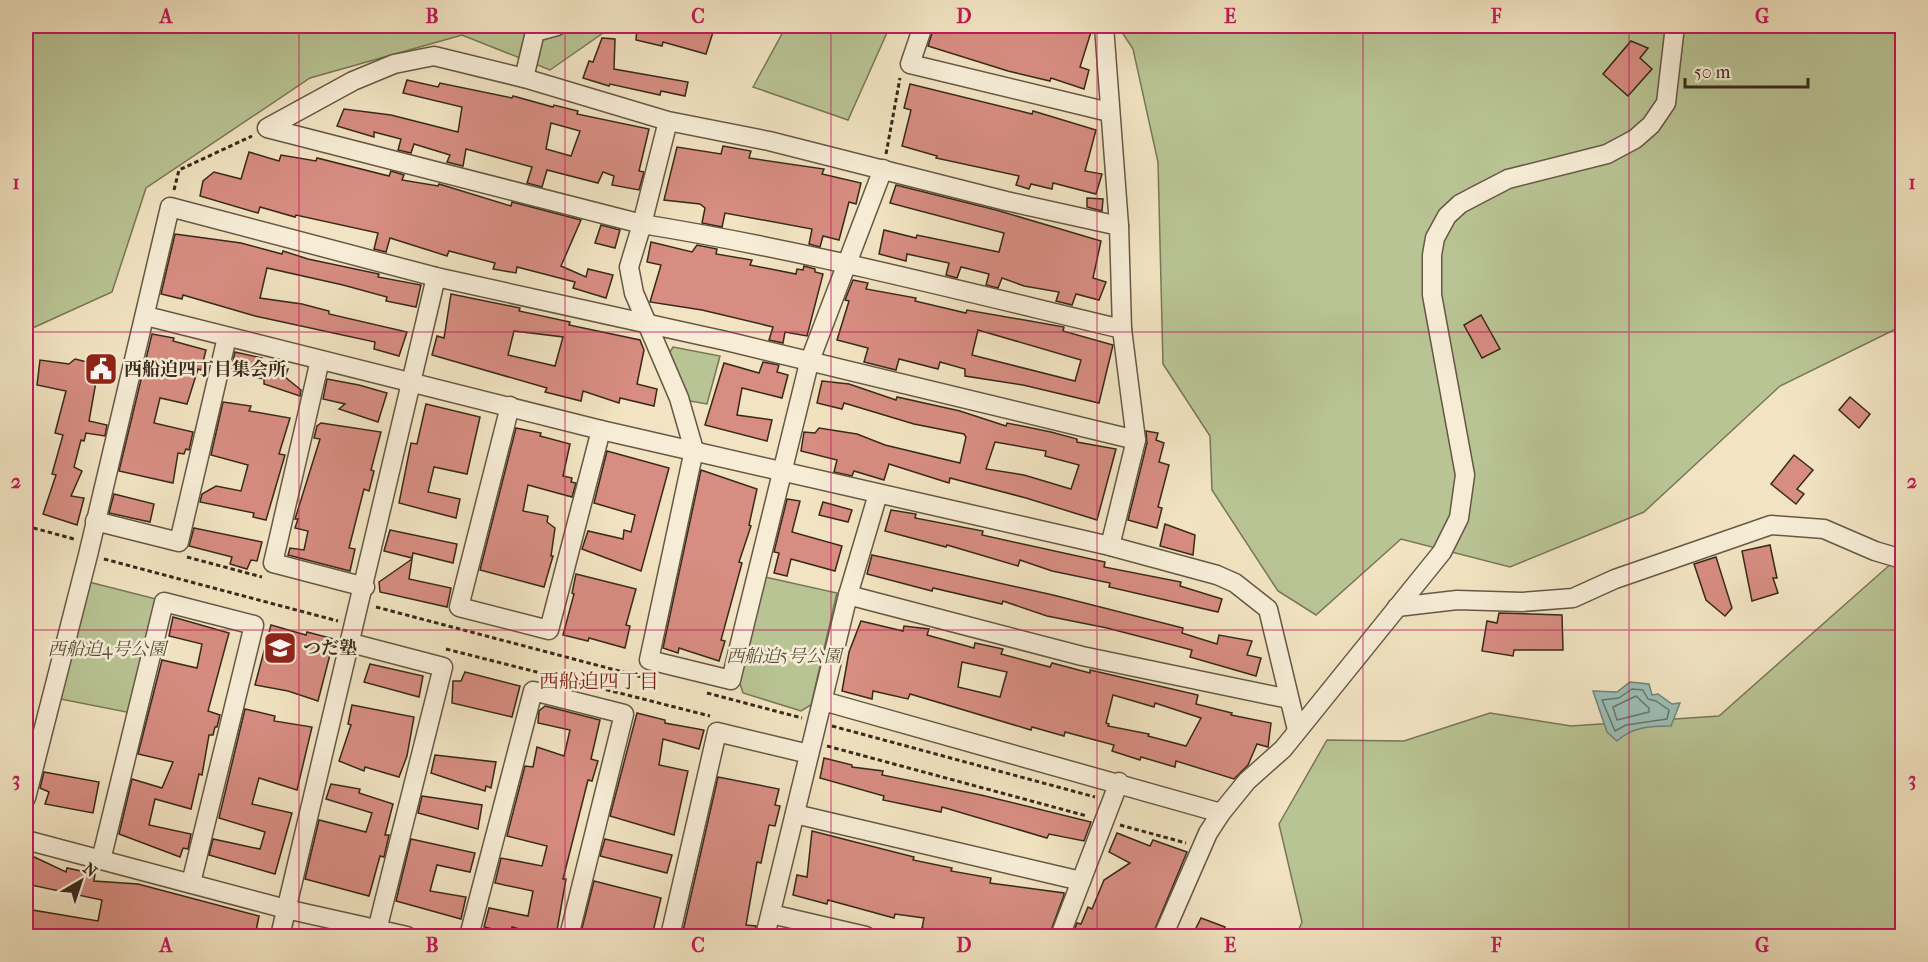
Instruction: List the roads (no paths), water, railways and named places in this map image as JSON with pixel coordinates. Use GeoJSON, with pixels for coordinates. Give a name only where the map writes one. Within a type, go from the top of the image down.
{"type":"FeatureCollection","features":[{"type":"Feature","properties":{"kind":"street"},"geometry":{"type":"LineString","coordinates":[[524,78],[536,32],[557,26]]}},
{"type":"Feature","properties":{"kind":"street"},"geometry":{"type":"LineString","coordinates":[[923,26],[910,64],[1109,112]]}},
{"type":"Feature","properties":{"kind":"street"},"geometry":{"type":"LineString","coordinates":[[1104,26],[1119,226],[1122,329],[1136,440],[1110,546]]}},
{"type":"Feature","properties":{"kind":"street"},"geometry":{"type":"LineString","coordinates":[[1163,936],[1202,847],[1221,813],[1247,781],[1282,748],[1442,552],[1459,518],[1465,485],[1432,296],[1432,255],[1438,232],[1447,216],[1460,204],[1508,179],[1607,154],[1635,139],[1651,125],[1666,103],[1675,26]]}},
{"type":"Feature","properties":{"kind":"street"},"geometry":{"type":"LineString","coordinates":[[1119,226],[1006,201],[769,141],[668,121],[524,78],[434,56],[394,64],[352,81],[267,128],[642,224],[739,240],[849,264],[1122,329]]}},
{"type":"Feature","properties":{"kind":"street"},"geometry":{"type":"LineString","coordinates":[[668,121],[629,267],[634,293],[651,326],[679,398],[694,450],[649,660],[731,680],[781,469],[809,363],[849,264],[883,169]]}},
{"type":"Feature","properties":{"kind":"street"},"geometry":{"type":"LineString","coordinates":[[26,798],[146,316],[170,207],[436,277],[1136,440]]}},
{"type":"Feature","properties":{"kind":"street"},"geometry":{"type":"LineString","coordinates":[[280,936],[436,277]]}},
{"type":"Feature","properties":{"kind":"street"},"geometry":{"type":"LineString","coordinates":[[146,316],[601,430],[781,469],[878,494],[1110,546],[1217,575],[1252,594],[1268,609],[1297,730]]}},
{"type":"Feature","properties":{"kind":"street"},"geometry":{"type":"LineString","coordinates":[[95,521],[179,542],[227,337]]}},
{"type":"Feature","properties":{"kind":"street"},"geometry":{"type":"LineString","coordinates":[[320,360],[273,563],[364,586]]}},
{"type":"Feature","properties":{"kind":"street"},"geometry":{"type":"LineString","coordinates":[[510,406],[459,607],[470,610],[549,630],[601,430]]}},
{"type":"Feature","properties":{"kind":"street"},"geometry":{"type":"LineString","coordinates":[[765,936],[848,595],[878,494]]}},
{"type":"Feature","properties":{"kind":"street"},"geometry":{"type":"LineString","coordinates":[[1397,607],[1457,600],[1522,602],[1573,598],[1636,571],[1771,525],[1824,529],[1875,551],[1902,559]]}},
{"type":"Feature","properties":{"kind":"street"},"geometry":{"type":"LineString","coordinates":[[848,595],[1082,656],[1288,699]]}},
{"type":"Feature","properties":{"kind":"street"},"geometry":{"type":"LineString","coordinates":[[100,860],[164,602],[254,625],[191,883]]}},
{"type":"Feature","properties":{"kind":"street"},"geometry":{"type":"LineString","coordinates":[[353,634],[443,667],[377,930]]}},
{"type":"Feature","properties":{"kind":"street"},"geometry":{"type":"LineString","coordinates":[[469,936],[533,691],[624,714],[569,936]]}},
{"type":"Feature","properties":{"kind":"street"},"geometry":{"type":"LineString","coordinates":[[823,701],[1119,782],[1221,813]]}},
{"type":"Feature","properties":{"kind":"street"},"geometry":{"type":"LineString","coordinates":[[670,936],[717,732],[811,748]]}},
{"type":"Feature","properties":{"kind":"street"},"geometry":{"type":"LineString","coordinates":[[1060,936],[1119,782]]}},
{"type":"Feature","properties":{"kind":"street"},"geometry":{"type":"LineString","coordinates":[[795,814],[1081,881]]}},
{"type":"Feature","properties":{"kind":"street"},"geometry":{"type":"LineString","coordinates":[[26,840],[286,909],[407,936]]}},
{"type":"Feature","properties":{"kind":"street"},"geometry":{"type":"LineString","coordinates":[[771,914],[866,936]]}},
{"type":"Feature","properties":{"kind":"water"},"geometry":{"type":"Polygon","coordinates":[[[1630,682],[1649,684],[1652,695],[1658,694],[1672,704],[1680,703],[1671,726],[1642,728],[1617,741],[1607,732],[1593,691],[1617,692],[1630,682]]]}},
{"type":"Feature","properties":{"kind":"place","name":"西船迫四丁目集会所"},"geometry":{"type":"Point","coordinates":[101,369]}},
{"type":"Feature","properties":{"kind":"place","name":"つだ塾"},"geometry":{"type":"Point","coordinates":[280,648]}},
{"type":"Feature","properties":{"kind":"district","name":"西船迫四丁目"},"geometry":{"type":"Point","coordinates":[599,681]}},
{"type":"Feature","properties":{"kind":"park label","name":"西船迫4号公園"},"geometry":{"type":"Point","coordinates":[107,649]}},
{"type":"Feature","properties":{"kind":"park label","name":"西船迫5号公園"},"geometry":{"type":"Point","coordinates":[784,656]}}]}
